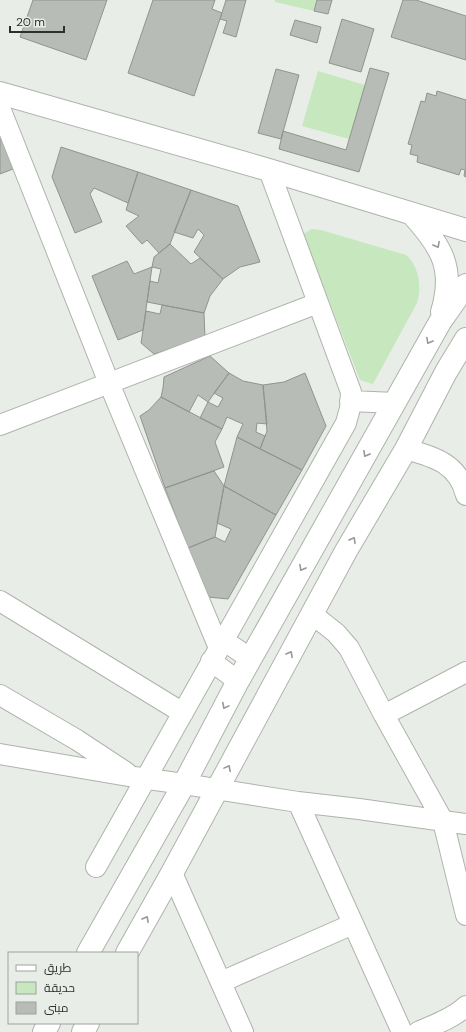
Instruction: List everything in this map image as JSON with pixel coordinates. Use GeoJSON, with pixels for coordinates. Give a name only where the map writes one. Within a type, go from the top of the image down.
{"type":"FeatureCollection","features":[{"type":"Feature","properties":{"kind":"main road"},"geometry":{"type":"LineString","coordinates":[[0,93],[269,170],[466,230]]}},
{"type":"Feature","properties":{"kind":"main road"},"geometry":{"type":"LineString","coordinates":[[413,215],[428,231],[438,246],[446,268],[448,285],[440,322]]}},
{"type":"Feature","properties":{"kind":"main road"},"geometry":{"type":"LineString","coordinates":[[89,952],[184,784],[238,681],[440,322],[466,285]]}},
{"type":"Feature","properties":{"kind":"main road"},"geometry":{"type":"LineString","coordinates":[[128,952],[172,873],[350,544],[406,449],[446,372],[466,339]]}},
{"type":"Feature","properties":{"kind":"street"},"geometry":{"type":"LineString","coordinates":[[0,108],[109,383],[218,650],[238,681]]}},
{"type":"Feature","properties":{"kind":"street"},"geometry":{"type":"LineString","coordinates":[[96,867],[140,778],[183,713],[346,423],[350,408],[351,392],[269,170]]}},
{"type":"Feature","properties":{"kind":"street"},"geometry":{"type":"LineString","coordinates":[[0,425],[318,303]]}},
{"type":"Feature","properties":{"kind":"street"},"geometry":{"type":"LineString","coordinates":[[350,400],[395,402]]}},
{"type":"Feature","properties":{"kind":"street"},"geometry":{"type":"LineString","coordinates":[[406,449],[429,455],[448,466],[457,473],[466,495]]}},
{"type":"Feature","properties":{"kind":"street"},"geometry":{"type":"LineString","coordinates":[[0,601],[183,713]]}},
{"type":"Feature","properties":{"kind":"street"},"geometry":{"type":"LineString","coordinates":[[312,614],[336,633],[349,648],[384,715],[443,821],[466,915]]}},
{"type":"Feature","properties":{"kind":"street"},"geometry":{"type":"LineString","coordinates":[[218,650],[251,659]]}},
{"type":"Feature","properties":{"kind":"street"},"geometry":{"type":"LineString","coordinates":[[384,715],[466,672]]}},
{"type":"Feature","properties":{"kind":"street"},"geometry":{"type":"LineString","coordinates":[[0,695],[140,778]]}},
{"type":"Feature","properties":{"kind":"street"},"geometry":{"type":"LineString","coordinates":[[0,754],[217,790],[466,824]]}},
{"type":"Feature","properties":{"kind":"street"},"geometry":{"type":"LineString","coordinates":[[298,802],[402,1032]]}},
{"type":"Feature","properties":{"kind":"street"},"geometry":{"type":"LineString","coordinates":[[172,873],[243,1032]]}},
{"type":"Feature","properties":{"kind":"street"},"geometry":{"type":"LineString","coordinates":[[221,982],[353,924]]}},
{"type":"Feature","properties":{"kind":"street"},"geometry":{"type":"LineString","coordinates":[[418,1032],[443,1021],[466,1006]]}},
{"type":"Feature","properties":{"kind":"green space"},"geometry":{"type":"Polygon","coordinates":[[[275,0],[317,0],[314,11],[275,2],[275,0]]]}},
{"type":"Feature","properties":{"kind":"green space"},"geometry":{"type":"Polygon","coordinates":[[[318,71],[365,85],[349,139],[302,126],[318,71]]]}},
{"type":"Feature","properties":{"kind":"green space"},"geometry":{"type":"Polygon","coordinates":[[[312,229],[321,230],[406,255],[417,271],[419,290],[417,303],[373,384],[360,380],[303,234],[312,229]]]}},
{"type":"Feature","properties":{"kind":"building"},"geometry":{"type":"Polygon","coordinates":[[[33,0],[107,0],[86,60],[20,37],[33,0]]]}},
{"type":"Feature","properties":{"kind":"building"},"geometry":{"type":"Polygon","coordinates":[[[153,0],[215,0],[212,9],[222,13],[194,96],[128,73],[153,0]]]}},
{"type":"Feature","properties":{"kind":"building"},"geometry":{"type":"Polygon","coordinates":[[[226,0],[246,0],[236,37],[223,33],[227,21],[220,19],[226,0]]]}},
{"type":"Feature","properties":{"kind":"building"},"geometry":{"type":"Polygon","coordinates":[[[317,0],[332,0],[328,14],[314,11],[317,0]]]}},
{"type":"Feature","properties":{"kind":"building"},"geometry":{"type":"Polygon","coordinates":[[[403,0],[416,0],[466,16],[466,60],[391,37],[403,0]]]}},
{"type":"Feature","properties":{"kind":"building"},"geometry":{"type":"Polygon","coordinates":[[[342,19],[374,29],[361,72],[329,63],[342,19]]]}},
{"type":"Feature","properties":{"kind":"building"},"geometry":{"type":"Polygon","coordinates":[[[295,20],[321,27],[317,43],[290,35],[295,20]]]}},
{"type":"Feature","properties":{"kind":"building"},"geometry":{"type":"Polygon","coordinates":[[[370,68],[389,73],[359,172],[279,149],[283,131],[346,150],[370,68]]]}},
{"type":"Feature","properties":{"kind":"building"},"geometry":{"type":"Polygon","coordinates":[[[276,69],[299,75],[281,139],[258,133],[276,69]]]}},
{"type":"Feature","properties":{"kind":"building"},"geometry":{"type":"Polygon","coordinates":[[[437,91],[466,100],[466,177],[464,176],[465,170],[461,169],[459,175],[417,162],[418,156],[410,154],[412,145],[408,144],[421,101],[425,102],[427,93],[436,96],[437,91]]]}},
{"type":"Feature","properties":{"kind":"building"},"geometry":{"type":"Polygon","coordinates":[[[0,134],[13,169],[0,174],[0,134]]]}},
{"type":"Feature","properties":{"kind":"building"},"geometry":{"type":"Polygon","coordinates":[[[61,147],[138,172],[128,203],[94,188],[90,194],[102,222],[75,233],[52,177],[61,147]]]}},
{"type":"Feature","properties":{"kind":"building"},"geometry":{"type":"Polygon","coordinates":[[[138,172],[191,190],[170,244],[159,253],[147,240],[142,244],[126,226],[139,216],[126,210],[138,172]]]}},
{"type":"Feature","properties":{"kind":"building"},"geometry":{"type":"Polygon","coordinates":[[[191,190],[238,206],[260,262],[240,267],[223,279],[194,252],[204,235],[198,229],[193,238],[174,232],[191,190]]]}},
{"type":"Feature","properties":{"kind":"building"},"geometry":{"type":"Polygon","coordinates":[[[170,244],[191,264],[200,258],[223,279],[210,296],[204,313],[147,302],[150,281],[158,283],[161,269],[152,267],[154,257],[170,244]]]}},
{"type":"Feature","properties":{"kind":"building"},"geometry":{"type":"Polygon","coordinates":[[[127,261],[134,274],[152,267],[143,330],[118,340],[92,276],[127,261]]]}},
{"type":"Feature","properties":{"kind":"building"},"geometry":{"type":"Polygon","coordinates":[[[162,305],[204,313],[205,338],[154,354],[141,343],[146,311],[160,314],[162,305]]]}},
{"type":"Feature","properties":{"kind":"building"},"geometry":{"type":"Polygon","coordinates":[[[210,356],[229,373],[208,402],[198,395],[189,412],[161,397],[164,377],[210,356]]]}},
{"type":"Feature","properties":{"kind":"building"},"geometry":{"type":"Polygon","coordinates":[[[229,373],[243,381],[263,385],[267,424],[257,423],[256,432],[265,436],[260,449],[237,437],[243,424],[227,417],[222,429],[200,418],[208,402],[218,407],[223,398],[214,393],[229,373]]]}},
{"type":"Feature","properties":{"kind":"building"},"geometry":{"type":"Polygon","coordinates":[[[305,373],[326,426],[302,470],[260,449],[267,431],[263,385],[284,382],[305,373]]]}},
{"type":"Feature","properties":{"kind":"building"},"geometry":{"type":"Polygon","coordinates":[[[161,397],[222,429],[215,442],[224,467],[165,488],[140,416],[149,410],[161,397]]]}},
{"type":"Feature","properties":{"kind":"building"},"geometry":{"type":"Polygon","coordinates":[[[237,437],[302,470],[276,515],[224,486],[237,437]]]}},
{"type":"Feature","properties":{"kind":"building"},"geometry":{"type":"Polygon","coordinates":[[[214,471],[224,486],[215,537],[188,548],[165,488],[214,471]]]}},
{"type":"Feature","properties":{"kind":"building"},"geometry":{"type":"Polygon","coordinates":[[[224,486],[276,515],[228,599],[208,597],[188,548],[215,537],[225,542],[231,529],[217,523],[224,486]]]}}]}
